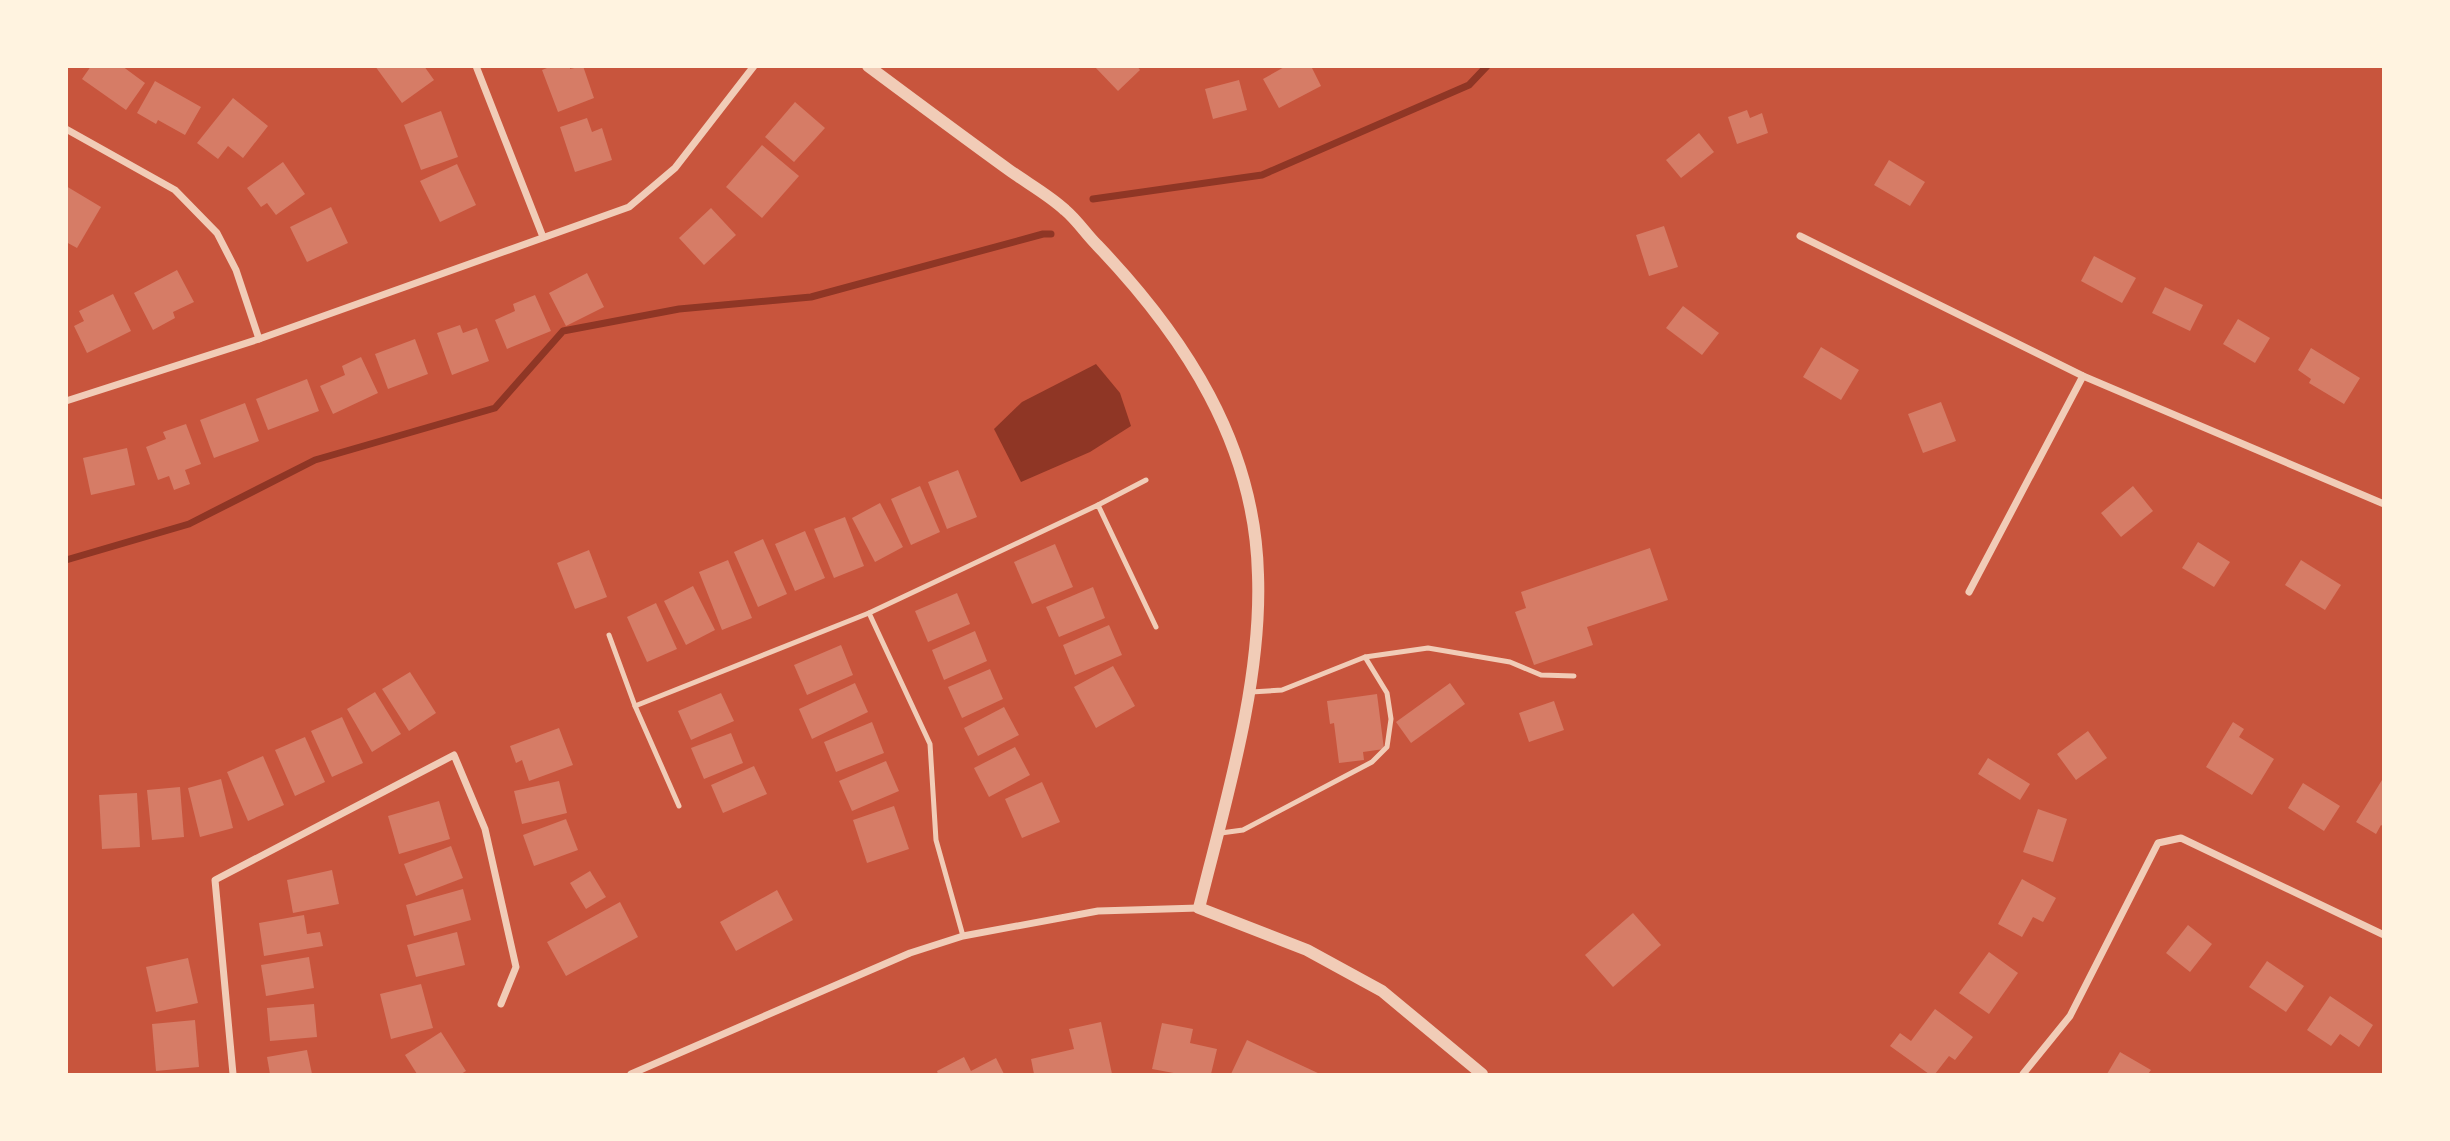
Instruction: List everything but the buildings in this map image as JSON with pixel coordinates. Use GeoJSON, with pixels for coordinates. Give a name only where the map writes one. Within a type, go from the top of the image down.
{"type":"FeatureCollection","features":[{"type":"Feature","properties":{"kind":"street"},"geometry":{"type":"LineString","coordinates":[[477,66],[543,237]]}},
{"type":"Feature","properties":{"kind":"street"},"geometry":{"type":"LineString","coordinates":[[66,401],[259,339],[629,207],[676,168],[754,66]]}},
{"type":"Feature","properties":{"kind":"street"},"geometry":{"type":"LineString","coordinates":[[868,66],[1065,209],[1156,311],[1220,415],[1244,477],[1259,575],[1255,649],[1249,692],[1199,908]]}},
{"type":"Feature","properties":{"kind":"street"},"geometry":{"type":"LineString","coordinates":[[66,129],[174,190],[217,233],[236,271],[259,339]]}},
{"type":"Feature","properties":{"kind":"street"},"geometry":{"type":"LineString","coordinates":[[1800,236],[2083,376],[2384,505]]}},
{"type":"Feature","properties":{"kind":"street"},"geometry":{"type":"LineString","coordinates":[[1969,592],[2083,376]]}},
{"type":"Feature","properties":{"kind":"street"},"geometry":{"type":"LineString","coordinates":[[233,1074],[215,880],[454,755],[485,829],[516,967],[501,1004]]}},
{"type":"Feature","properties":{"kind":"street"},"geometry":{"type":"LineString","coordinates":[[2023,1074],[2070,1016],[2158,842],[2181,838],[2384,935]]}},
{"type":"Feature","properties":{"kind":"street"},"geometry":{"type":"LineString","coordinates":[[631,1074],[910,953],[963,936],[1098,911],[1199,908],[1307,950],[1382,991],[1482,1074]]}},
{"type":"Feature","properties":{"kind":"lane"},"geometry":{"type":"LineString","coordinates":[[635,706],[869,613],[1146,480]]}},
{"type":"Feature","properties":{"kind":"lane"},"geometry":{"type":"LineString","coordinates":[[1098,505],[1156,627]]}},
{"type":"Feature","properties":{"kind":"lane"},"geometry":{"type":"LineString","coordinates":[[869,613],[930,744],[936,840],[963,936]]}},
{"type":"Feature","properties":{"kind":"lane"},"geometry":{"type":"LineString","coordinates":[[609,635],[635,706],[678,806]]}},
{"type":"Feature","properties":{"kind":"lane"},"geometry":{"type":"LineString","coordinates":[[1249,692],[1282,690],[1365,657],[1428,648],[1510,662],[1541,675],[1574,676]]}},
{"type":"Feature","properties":{"kind":"lane"},"geometry":{"type":"LineString","coordinates":[[1218,833],[1242,830],[1372,762],[1387,747],[1391,719],[1387,692],[1365,657]]}},
{"type":"Feature","properties":{"kind":"shaded area"},"geometry":{"type":"Polygon","coordinates":[[[1096,364],[1120,393],[1131,426],[1090,452],[1021,482],[994,429],[1022,402],[1096,364]]]}},
{"type":"Feature","properties":{"kind":"waterway"},"geometry":{"type":"LineString","coordinates":[[1093,199],[1262,175],[1469,85],[1487,66]]}},
{"type":"Feature","properties":{"kind":"waterway"},"geometry":{"type":"LineString","coordinates":[[66,560],[189,524],[315,460],[495,408],[563,331],[679,309],[811,297],[1051,234]]}}]}
